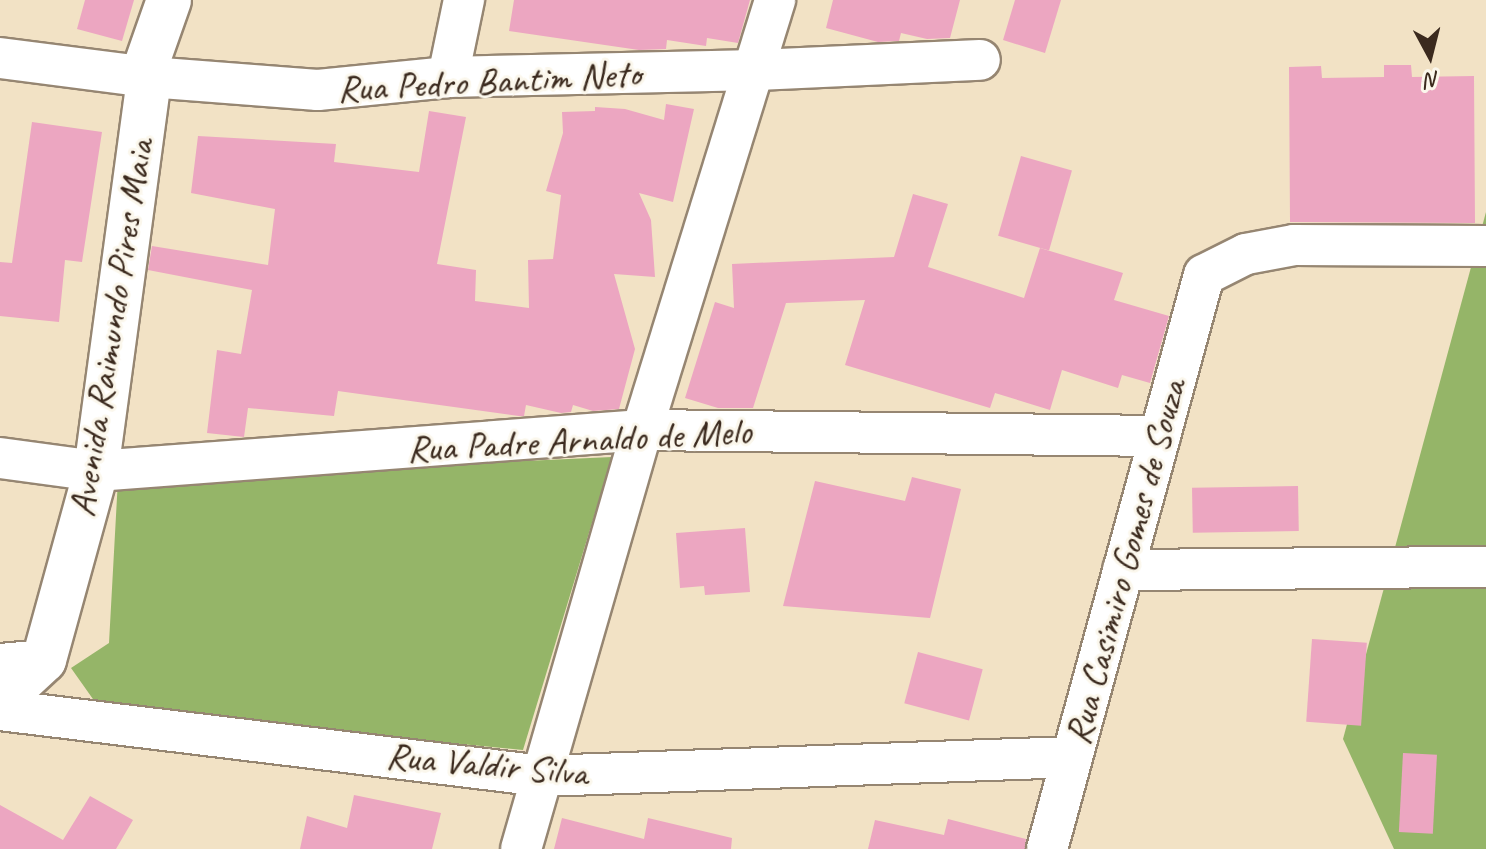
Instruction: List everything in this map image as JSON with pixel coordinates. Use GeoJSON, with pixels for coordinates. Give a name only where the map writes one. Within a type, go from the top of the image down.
{"type":"FeatureCollection","features":[{"type":"Feature","properties":{"kind":"street","name":"Avenida Raimundo Pires Maia"},"geometry":{"type":"LineString","coordinates":[[44,660],[96,471],[149,77],[143,74],[169,0]]}},
{"type":"Feature","properties":{"kind":"street"},"geometry":{"type":"LineString","coordinates":[[448,77],[464,0]]}},
{"type":"Feature","properties":{"kind":"street"},"geometry":{"type":"LineString","coordinates":[[521,849],[642,430],[757,70],[775,0]]}},
{"type":"Feature","properties":{"kind":"street","name":"Rua Pedro Bantim Neto"},"geometry":{"type":"LineString","coordinates":[[0,58],[149,77],[318,90],[448,77],[757,70],[980,60]]}},
{"type":"Feature","properties":{"kind":"street","name":"Rua Casimiro Gomes de Souza"},"geometry":{"type":"LineString","coordinates":[[1047,849],[1204,275],[1246,254],[1294,245],[1486,246]]}},
{"type":"Feature","properties":{"kind":"street","name":"Rua Padre Arnaldo de Melo"},"geometry":{"type":"LineString","coordinates":[[0,458],[96,471],[642,430],[1160,436]]}},
{"type":"Feature","properties":{"kind":"street"},"geometry":{"type":"LineString","coordinates":[[1123,570],[1486,567]]}},
{"type":"Feature","properties":{"kind":"street"},"geometry":{"type":"LineString","coordinates":[[0,664],[44,660]]}},
{"type":"Feature","properties":{"kind":"street"},"geometry":{"type":"LineString","coordinates":[[0,701],[44,660]]}},
{"type":"Feature","properties":{"kind":"street","name":"Rua Valdir Silva"},"geometry":{"type":"LineString","coordinates":[[0,710],[542,776],[1072,757]]}},
{"type":"Feature","properties":{"kind":"green space"},"geometry":{"type":"Polygon","coordinates":[[[1486,212],[1486,849],[1394,849],[1343,739],[1486,212]]]}},
{"type":"Feature","properties":{"kind":"green space"},"geometry":{"type":"Polygon","coordinates":[[[612,457],[523,750],[100,709],[71,668],[109,643],[118,479],[612,457]]]}},
{"type":"Feature","properties":{"kind":"building"},"geometry":{"type":"Polygon","coordinates":[[[85,0],[134,0],[122,41],[77,29],[85,0]]]}},
{"type":"Feature","properties":{"kind":"building"},"geometry":{"type":"Polygon","coordinates":[[[514,0],[750,0],[738,43],[707,38],[706,46],[667,40],[666,49],[639,50],[509,31],[514,0]]]}},
{"type":"Feature","properties":{"kind":"building"},"geometry":{"type":"Polygon","coordinates":[[[833,0],[960,0],[950,38],[927,39],[901,33],[899,41],[878,42],[826,28],[833,0]]]}},
{"type":"Feature","properties":{"kind":"building"},"geometry":{"type":"Polygon","coordinates":[[[1015,0],[1061,0],[1045,53],[1003,40],[1015,0]]]}},
{"type":"Feature","properties":{"kind":"building"},"geometry":{"type":"Polygon","coordinates":[[[1384,65],[1411,65],[1412,77],[1474,76],[1475,223],[1290,222],[1289,67],[1321,66],[1322,78],[1384,77],[1384,65]]]}},
{"type":"Feature","properties":{"kind":"building"},"geometry":{"type":"Polygon","coordinates":[[[666,104],[694,109],[673,202],[639,193],[651,220],[655,277],[614,274],[635,349],[619,409],[593,411],[573,405],[571,412],[561,413],[526,405],[524,416],[519,416],[338,391],[334,416],[248,408],[244,437],[207,433],[217,350],[241,354],[252,290],[148,270],[152,246],[268,265],[275,209],[191,193],[198,136],[336,144],[334,162],[419,172],[429,111],[466,117],[437,264],[476,270],[475,301],[529,308],[528,260],[553,259],[561,195],[546,191],[563,133],[562,112],[595,111],[595,107],[625,109],[664,120],[666,104]]]}},
{"type":"Feature","properties":{"kind":"building"},"geometry":{"type":"Polygon","coordinates":[[[32,122],[102,132],[82,262],[65,260],[59,322],[0,316],[0,262],[12,263],[32,122]]]}},
{"type":"Feature","properties":{"kind":"building"},"geometry":{"type":"Polygon","coordinates":[[[1021,156],[1072,171],[1049,250],[998,236],[1021,156]]]}},
{"type":"Feature","properties":{"kind":"building"},"geometry":{"type":"Polygon","coordinates":[[[913,194],[948,204],[928,267],[1024,298],[1040,248],[1123,273],[1114,300],[1169,316],[1150,383],[1122,375],[1118,388],[1062,370],[1050,410],[995,393],[990,408],[845,365],[865,300],[786,303],[753,408],[718,408],[685,398],[715,302],[734,308],[732,264],[894,257],[913,194]]]}},
{"type":"Feature","properties":{"kind":"building"},"geometry":{"type":"Polygon","coordinates":[[[912,477],[961,489],[930,618],[783,606],[815,481],[905,501],[912,477]]]}},
{"type":"Feature","properties":{"kind":"building"},"geometry":{"type":"Polygon","coordinates":[[[1298,486],[1299,531],[1193,533],[1192,488],[1298,486]]]}},
{"type":"Feature","properties":{"kind":"building"},"geometry":{"type":"Polygon","coordinates":[[[745,528],[750,592],[705,595],[704,586],[680,588],[676,533],[745,528]]]}},
{"type":"Feature","properties":{"kind":"building"},"geometry":{"type":"Polygon","coordinates":[[[1312,639],[1367,643],[1361,726],[1306,722],[1312,639]]]}},
{"type":"Feature","properties":{"kind":"building"},"geometry":{"type":"Polygon","coordinates":[[[918,652],[983,669],[969,721],[904,703],[918,652]]]}},
{"type":"Feature","properties":{"kind":"building"},"geometry":{"type":"Polygon","coordinates":[[[1403,753],[1437,755],[1433,834],[1399,832],[1403,753]]]}},
{"type":"Feature","properties":{"kind":"building"},"geometry":{"type":"Polygon","coordinates":[[[354,795],[441,813],[432,849],[300,849],[307,816],[347,828],[354,795]]]}},
{"type":"Feature","properties":{"kind":"building"},"geometry":{"type":"Polygon","coordinates":[[[90,796],[133,820],[116,849],[0,849],[0,805],[63,840],[90,796]]]}},
{"type":"Feature","properties":{"kind":"building"},"geometry":{"type":"Polygon","coordinates":[[[562,818],[644,839],[648,818],[732,838],[731,849],[554,849],[562,818]]]}},
{"type":"Feature","properties":{"kind":"building"},"geometry":{"type":"Polygon","coordinates":[[[948,819],[1026,839],[1025,849],[868,849],[875,820],[944,835],[948,819]]]}}]}
